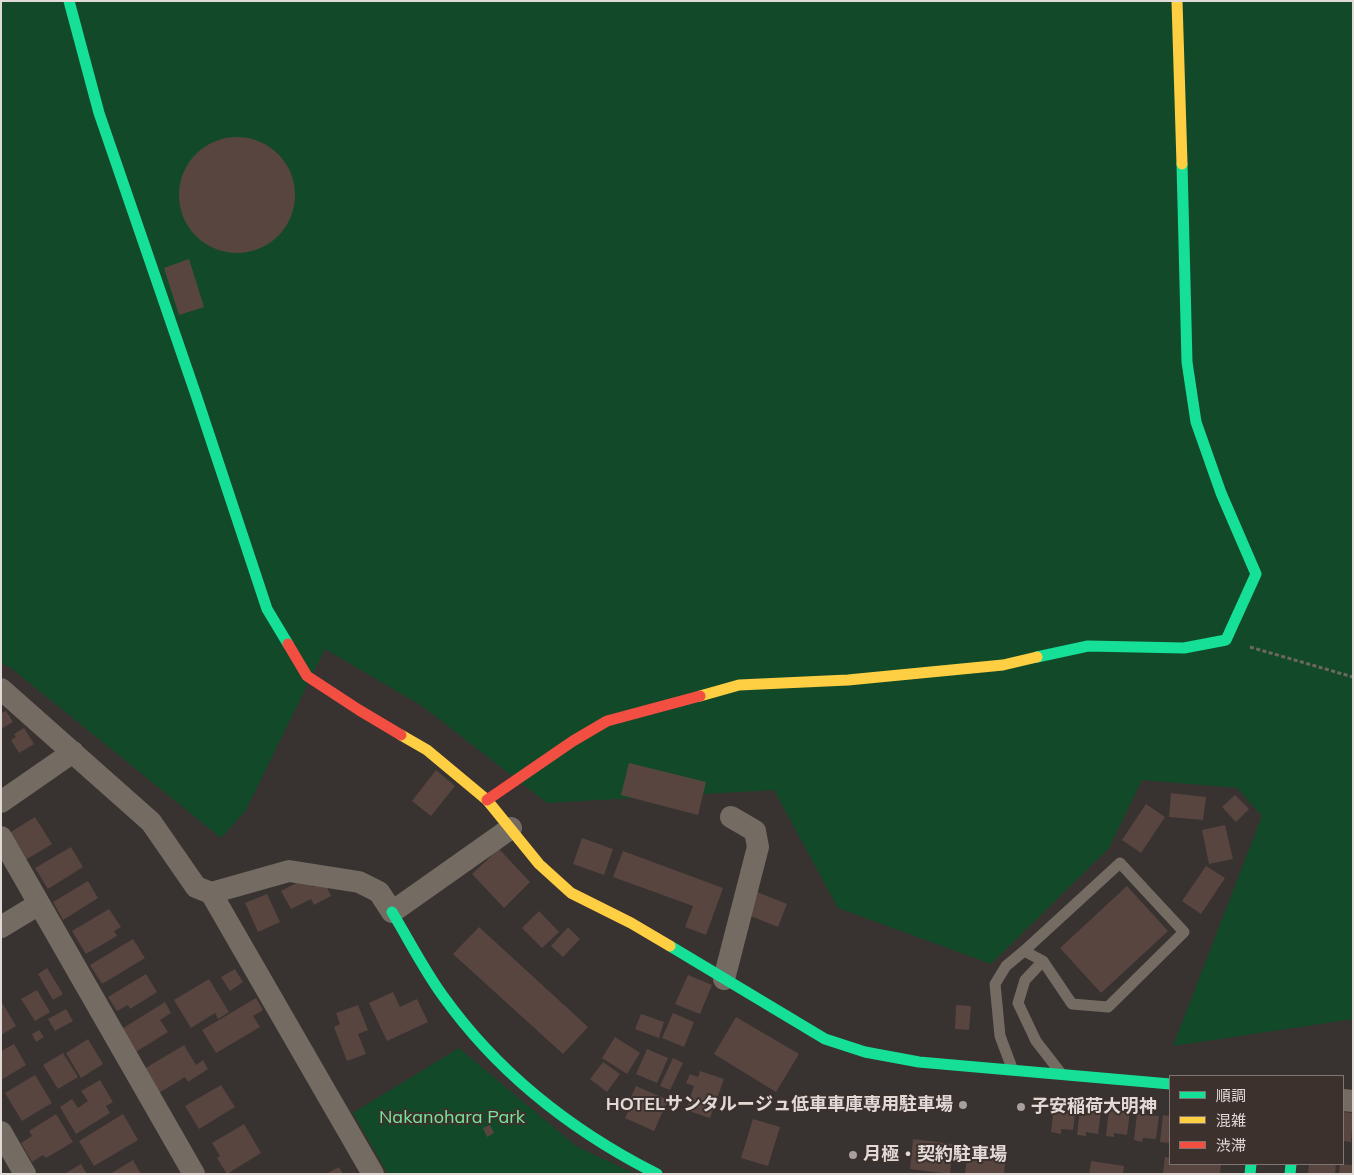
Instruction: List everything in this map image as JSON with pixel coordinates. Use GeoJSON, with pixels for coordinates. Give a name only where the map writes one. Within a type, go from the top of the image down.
{"type":"FeatureCollection","features":[{"type":"Feature","properties":{"kind":"street"},"geometry":{"type":"LineString","coordinates":[[69,1],[99,113],[267,609],[307,676],[359,710],[427,750],[487,800],[539,864],[570,893],[631,923],[825,1039],[865,1052],[919,1062],[1169,1084]]}},
{"type":"Feature","properties":{"kind":"street"},"geometry":{"type":"LineString","coordinates":[[487,800],[573,741],[607,721],[739,685],[848,680],[1003,665],[1088,646],[1184,648],[1226,640],[1256,574],[1221,493],[1196,422],[1187,362],[1177,1]]}},
{"type":"Feature","properties":{"kind":"street"},"geometry":{"type":"LineString","coordinates":[[1,689],[151,822],[196,887],[211,893],[289,870],[359,882],[379,892],[444,998],[518,1081],[581,1131],[657,1174]]}},
{"type":"Feature","properties":{"kind":"street"},"geometry":{"type":"LineString","coordinates":[[1,802],[72,752]]}},
{"type":"Feature","properties":{"kind":"street"},"geometry":{"type":"LineString","coordinates":[[724,979],[758,847],[755,831],[731,817]]}},
{"type":"Feature","properties":{"kind":"street"},"geometry":{"type":"LineString","coordinates":[[392,912],[511,828]]}},
{"type":"Feature","properties":{"kind":"street"},"geometry":{"type":"LineString","coordinates":[[1,837],[194,1174]]}},
{"type":"Feature","properties":{"kind":"street"},"geometry":{"type":"LineString","coordinates":[[211,893],[373,1174]]}},
{"type":"Feature","properties":{"kind":"street"},"geometry":{"type":"LineString","coordinates":[[1,927],[39,904]]}},
{"type":"Feature","properties":{"kind":"street"},"geometry":{"type":"LineString","coordinates":[[1,1132],[25,1174]]}},
{"type":"Feature","properties":{"kind":"lane"},"geometry":{"type":"LineString","coordinates":[[1013,1070],[1000,1036],[995,984],[1006,966],[1024,952],[1120,863],[1184,932],[1108,1007],[1072,1004],[1043,961],[1024,952]]}},
{"type":"Feature","properties":{"kind":"lane"},"geometry":{"type":"LineString","coordinates":[[1043,961],[1025,980],[1018,1003],[1036,1042],[1061,1074]]}},
{"type":"Feature","properties":{"kind":"path"},"geometry":{"type":"LineString","coordinates":[[1226,640],[1353,677]]}},
{"type":"Feature","properties":{"kind":"green space"},"geometry":{"type":"Polygon","coordinates":[[[1,1],[1352,1],[1353,1019],[1173,1046],[1262,816],[1237,788],[1142,780],[1109,848],[991,964],[838,908],[774,790],[547,803],[422,706],[325,649],[246,810],[221,838],[11,668],[1,663],[1,1]]]}},
{"type":"Feature","properties":{"kind":"green space","name":"Nakanohara Park"},"geometry":{"type":"Polygon","coordinates":[[[459,1048],[576,1146],[635,1174],[388,1174],[353,1113],[459,1048]]]}},
{"type":"Feature","properties":{"kind":"building"},"geometry":{"type":"Polygon","coordinates":[[[237,137],[259,141],[269,146],[278,154],[286,163],[291,173],[295,195],[291,217],[286,227],[278,236],[269,244],[259,249],[237,253],[215,249],[205,244],[196,236],[188,227],[183,217],[179,195],[183,173],[188,163],[196,154],[205,146],[215,141],[237,137]]]}},
{"type":"Feature","properties":{"kind":"building"},"geometry":{"type":"Polygon","coordinates":[[[189,259],[204,307],[179,315],[164,268],[189,259]]]}},
{"type":"Feature","properties":{"kind":"building"},"geometry":{"type":"Polygon","coordinates":[[[6,711],[13,722],[1,729],[1,713],[6,711]]]}},
{"type":"Feature","properties":{"kind":"building"},"geometry":{"type":"Polygon","coordinates":[[[24,728],[34,744],[19,753],[11,740],[16,737],[14,734],[24,728]]]}},
{"type":"Feature","properties":{"kind":"building"},"geometry":{"type":"Polygon","coordinates":[[[629,763],[706,782],[698,815],[621,795],[629,763]]]}},
{"type":"Feature","properties":{"kind":"building"},"geometry":{"type":"Polygon","coordinates":[[[436,770],[455,786],[431,816],[412,801],[436,770]]]}},
{"type":"Feature","properties":{"kind":"building"},"geometry":{"type":"Polygon","coordinates":[[[1171,793],[1206,797],[1203,820],[1169,817],[1171,793]]]}},
{"type":"Feature","properties":{"kind":"building"},"geometry":{"type":"Polygon","coordinates":[[[1235,795],[1249,809],[1236,822],[1222,807],[1235,795]]]}},
{"type":"Feature","properties":{"kind":"building"},"geometry":{"type":"Polygon","coordinates":[[[1146,804],[1165,817],[1141,853],[1122,840],[1146,804]]]}},
{"type":"Feature","properties":{"kind":"building"},"geometry":{"type":"Polygon","coordinates":[[[35,817],[52,844],[22,862],[6,835],[35,817]]]}},
{"type":"Feature","properties":{"kind":"building"},"geometry":{"type":"Polygon","coordinates":[[[1225,825],[1233,859],[1209,864],[1202,830],[1225,825]]]}},
{"type":"Feature","properties":{"kind":"building"},"geometry":{"type":"Polygon","coordinates":[[[582,838],[613,849],[604,875],[573,864],[582,838]]]}},
{"type":"Feature","properties":{"kind":"building"},"geometry":{"type":"Polygon","coordinates":[[[71,847],[83,867],[48,889],[35,868],[71,847]]]}},
{"type":"Feature","properties":{"kind":"building"},"geometry":{"type":"Polygon","coordinates":[[[499,849],[530,882],[504,908],[472,874],[499,849]]]}},
{"type":"Feature","properties":{"kind":"building"},"geometry":{"type":"Polygon","coordinates":[[[623,851],[723,888],[706,935],[685,927],[693,906],[613,877],[623,851]]]}},
{"type":"Feature","properties":{"kind":"building"},"geometry":{"type":"Polygon","coordinates":[[[1206,866],[1225,878],[1201,914],[1182,901],[1206,866]]]}},
{"type":"Feature","properties":{"kind":"building"},"geometry":{"type":"Polygon","coordinates":[[[308,877],[313,887],[324,881],[331,896],[314,905],[311,899],[291,909],[281,891],[308,877]]]}},
{"type":"Feature","properties":{"kind":"building"},"geometry":{"type":"Polygon","coordinates":[[[88,881],[98,898],[63,920],[53,902],[88,881]]]}},
{"type":"Feature","properties":{"kind":"building"},"geometry":{"type":"Polygon","coordinates":[[[1127,886],[1168,931],[1101,993],[1060,948],[1127,886]]]}},
{"type":"Feature","properties":{"kind":"building"},"geometry":{"type":"Polygon","coordinates":[[[757,892],[787,904],[778,927],[748,915],[757,892]]]}},
{"type":"Feature","properties":{"kind":"building"},"geometry":{"type":"Polygon","coordinates":[[[267,894],[280,922],[258,932],[245,903],[267,894]]]}},
{"type":"Feature","properties":{"kind":"building"},"geometry":{"type":"Polygon","coordinates":[[[109,909],[121,927],[114,931],[117,936],[86,954],[72,931],[109,909]]]}},
{"type":"Feature","properties":{"kind":"building"},"geometry":{"type":"Polygon","coordinates":[[[539,911],[559,932],[542,948],[522,928],[539,911]]]}},
{"type":"Feature","properties":{"kind":"building"},"geometry":{"type":"Polygon","coordinates":[[[479,927],[588,1027],[563,1054],[453,954],[479,927]]]}},
{"type":"Feature","properties":{"kind":"building"},"geometry":{"type":"Polygon","coordinates":[[[568,927],[580,939],[563,957],[551,946],[568,927]]]}},
{"type":"Feature","properties":{"kind":"building"},"geometry":{"type":"Polygon","coordinates":[[[133,939],[145,958],[102,984],[90,965],[133,939]]]}},
{"type":"Feature","properties":{"kind":"building"},"geometry":{"type":"Polygon","coordinates":[[[47,968],[63,994],[53,1000],[38,974],[47,968]]]}},
{"type":"Feature","properties":{"kind":"building"},"geometry":{"type":"Polygon","coordinates":[[[235,969],[243,982],[230,991],[221,977],[235,969]]]}},
{"type":"Feature","properties":{"kind":"building"},"geometry":{"type":"Polygon","coordinates":[[[146,974],[157,992],[130,1009],[128,1005],[117,1011],[108,997],[146,974]]]}},
{"type":"Feature","properties":{"kind":"building"},"geometry":{"type":"Polygon","coordinates":[[[688,975],[712,985],[700,1014],[675,1004],[688,975]]]}},
{"type":"Feature","properties":{"kind":"building"},"geometry":{"type":"Polygon","coordinates":[[[209,979],[229,1012],[218,1019],[215,1013],[191,1028],[174,1000],[209,979]]]}},
{"type":"Feature","properties":{"kind":"building"},"geometry":{"type":"Polygon","coordinates":[[[37,990],[50,1012],[35,1021],[21,999],[37,990]]]}},
{"type":"Feature","properties":{"kind":"building"},"geometry":{"type":"Polygon","coordinates":[[[393,992],[400,1007],[417,999],[428,1022],[387,1041],[369,1003],[393,992]]]}},
{"type":"Feature","properties":{"kind":"building"},"geometry":{"type":"Polygon","coordinates":[[[256,998],[263,1010],[253,1016],[260,1027],[216,1053],[202,1030],[256,998]]]}},
{"type":"Feature","properties":{"kind":"building"},"geometry":{"type":"Polygon","coordinates":[[[1,1001],[16,1026],[1,1035],[1,1001]]]}},
{"type":"Feature","properties":{"kind":"building"},"geometry":{"type":"Polygon","coordinates":[[[165,1002],[171,1013],[160,1020],[168,1032],[134,1053],[120,1030],[165,1002]]]}},
{"type":"Feature","properties":{"kind":"building"},"geometry":{"type":"Polygon","coordinates":[[[358,1005],[368,1030],[358,1034],[366,1054],[347,1061],[334,1027],[340,1024],[336,1013],[358,1005]]]}},
{"type":"Feature","properties":{"kind":"building"},"geometry":{"type":"Polygon","coordinates":[[[956,1005],[971,1006],[969,1030],[955,1029],[956,1005]]]}},
{"type":"Feature","properties":{"kind":"building"},"geometry":{"type":"Polygon","coordinates":[[[66,1009],[73,1021],[55,1031],[48,1019],[66,1009]]]}},
{"type":"Feature","properties":{"kind":"building"},"geometry":{"type":"Polygon","coordinates":[[[673,1013],[694,1022],[684,1047],[662,1038],[673,1013]]]}},
{"type":"Feature","properties":{"kind":"building"},"geometry":{"type":"Polygon","coordinates":[[[641,1014],[664,1022],[659,1038],[635,1029],[641,1014]]]}},
{"type":"Feature","properties":{"kind":"building"},"geometry":{"type":"Polygon","coordinates":[[[736,1017],[799,1054],[776,1092],[714,1054],[736,1017]]]}},
{"type":"Feature","properties":{"kind":"building"},"geometry":{"type":"Polygon","coordinates":[[[39,1030],[44,1037],[36,1042],[32,1034],[39,1030]]]}},
{"type":"Feature","properties":{"kind":"building"},"geometry":{"type":"Polygon","coordinates":[[[615,1037],[640,1053],[627,1074],[602,1058],[615,1037]]]}},
{"type":"Feature","properties":{"kind":"building"},"geometry":{"type":"Polygon","coordinates":[[[88,1039],[103,1064],[81,1078],[66,1053],[88,1039]]]}},
{"type":"Feature","properties":{"kind":"building"},"geometry":{"type":"Polygon","coordinates":[[[14,1044],[26,1065],[1,1080],[1,1051],[14,1044]]]}},
{"type":"Feature","properties":{"kind":"building"},"geometry":{"type":"Polygon","coordinates":[[[184,1045],[196,1065],[203,1060],[208,1069],[188,1082],[185,1077],[154,1096],[139,1072],[184,1045]]]}},
{"type":"Feature","properties":{"kind":"building"},"geometry":{"type":"Polygon","coordinates":[[[647,1049],[668,1058],[657,1083],[636,1074],[647,1049]]]}},
{"type":"Feature","properties":{"kind":"building"},"geometry":{"type":"Polygon","coordinates":[[[63,1053],[78,1077],[58,1089],[43,1065],[63,1053]]]}},
{"type":"Feature","properties":{"kind":"building"},"geometry":{"type":"Polygon","coordinates":[[[673,1058],[683,1063],[670,1090],[660,1086],[673,1058]]]}},
{"type":"Feature","properties":{"kind":"building"},"geometry":{"type":"Polygon","coordinates":[[[603,1062],[620,1074],[607,1092],[590,1079],[603,1062]]]}},
{"type":"Feature","properties":{"kind":"building"},"geometry":{"type":"Polygon","coordinates":[[[700,1071],[724,1079],[710,1118],[686,1110],[694,1086],[686,1083],[690,1074],[698,1077],[700,1071]]]}},
{"type":"Feature","properties":{"kind":"building"},"geometry":{"type":"Polygon","coordinates":[[[35,1075],[52,1103],[22,1121],[5,1093],[35,1075]]]}},
{"type":"Feature","properties":{"kind":"building"},"geometry":{"type":"Polygon","coordinates":[[[100,1080],[113,1102],[106,1106],[110,1113],[76,1134],[60,1107],[72,1099],[78,1108],[88,1101],[81,1091],[100,1080]]]}},
{"type":"Feature","properties":{"kind":"building"},"geometry":{"type":"Polygon","coordinates":[[[221,1085],[235,1107],[199,1129],[185,1106],[221,1085]]]}},
{"type":"Feature","properties":{"kind":"building"},"geometry":{"type":"Polygon","coordinates":[[[636,1086],[668,1100],[654,1131],[625,1118],[633,1101],[630,1099],[636,1086]]]}},
{"type":"Feature","properties":{"kind":"building"},"geometry":{"type":"Polygon","coordinates":[[[1054,1105],[1076,1108],[1073,1130],[1061,1129],[1061,1134],[1051,1132],[1054,1105]]]}},
{"type":"Feature","properties":{"kind":"building"},"geometry":{"type":"Polygon","coordinates":[[[1080,1109],[1101,1111],[1098,1134],[1086,1132],[1086,1136],[1077,1135],[1080,1109]]]}},
{"type":"Feature","properties":{"kind":"building"},"geometry":{"type":"Polygon","coordinates":[[[1109,1109],[1130,1112],[1127,1135],[1114,1133],[1114,1137],[1106,1136],[1109,1109]]]}},
{"type":"Feature","properties":{"kind":"building"},"geometry":{"type":"Polygon","coordinates":[[[1344,1112],[1353,1113],[1351,1142],[1344,1141],[1344,1112]]]}},
{"type":"Feature","properties":{"kind":"building"},"geometry":{"type":"Polygon","coordinates":[[[56,1114],[73,1142],[46,1158],[43,1155],[32,1162],[21,1143],[32,1136],[29,1131],[56,1114]]]}},
{"type":"Feature","properties":{"kind":"building"},"geometry":{"type":"Polygon","coordinates":[[[123,1114],[138,1140],[94,1166],[79,1141],[123,1114]]]}},
{"type":"Feature","properties":{"kind":"building"},"geometry":{"type":"Polygon","coordinates":[[[1137,1114],[1159,1116],[1156,1139],[1143,1138],[1142,1142],[1134,1140],[1137,1114]]]}},
{"type":"Feature","properties":{"kind":"building"},"geometry":{"type":"Polygon","coordinates":[[[1163,1115],[1169,1116],[1169,1143],[1160,1142],[1163,1115]]]}},
{"type":"Feature","properties":{"kind":"building"},"geometry":{"type":"Polygon","coordinates":[[[753,1119],[780,1127],[768,1166],[741,1158],[753,1119]]]}},
{"type":"Feature","properties":{"kind":"building"},"geometry":{"type":"Polygon","coordinates":[[[244,1124],[261,1153],[227,1174],[217,1158],[220,1156],[212,1143],[244,1124]]]}},
{"type":"Feature","properties":{"kind":"building"},"geometry":{"type":"Polygon","coordinates":[[[490,1125],[494,1133],[487,1137],[483,1128],[490,1125]]]}},
{"type":"Feature","properties":{"kind":"building"},"geometry":{"type":"Polygon","coordinates":[[[913,1139],[953,1144],[950,1174],[910,1169],[913,1139]]]}},
{"type":"Feature","properties":{"kind":"building"},"geometry":{"type":"Polygon","coordinates":[[[968,1149],[1006,1153],[1004,1174],[965,1174],[968,1149]]]}},
{"type":"Feature","properties":{"kind":"building"},"geometry":{"type":"Polygon","coordinates":[[[1165,1157],[1169,1158],[1169,1165],[1221,1165],[1220,1174],[1163,1174],[1165,1157]]]}},
{"type":"Feature","properties":{"kind":"building"},"geometry":{"type":"Polygon","coordinates":[[[133,1160],[141,1174],[110,1174],[133,1160]]]}},
{"type":"Feature","properties":{"kind":"building"},"geometry":{"type":"Polygon","coordinates":[[[1091,1161],[1124,1166],[1123,1174],[1089,1174],[1091,1161]]]}},
{"type":"Feature","properties":{"kind":"building"},"geometry":{"type":"Polygon","coordinates":[[[81,1164],[87,1174],[64,1174],[81,1164]]]}},
{"type":"Feature","properties":{"kind":"building"},"geometry":{"type":"Polygon","coordinates":[[[1309,1165],[1336,1165],[1335,1174],[1308,1174],[1309,1165]]]}},
{"type":"Feature","properties":{"kind":"building"},"geometry":{"type":"Polygon","coordinates":[[[1340,1165],[1353,1165],[1353,1174],[1339,1174],[1340,1165]]]}},
{"type":"Feature","properties":{"kind":"building"},"geometry":{"type":"Polygon","coordinates":[[[339,1167],[343,1174],[326,1174],[339,1167]]]}},
{"type":"Feature","properties":{"kind":"traffic: fast"},"geometry":{"type":"LineString","coordinates":[[69,1],[99,113],[267,609],[288,644]]}},
{"type":"Feature","properties":{"kind":"traffic: fast"},"geometry":{"type":"LineString","coordinates":[[1037,657],[1088,646],[1184,648],[1226,640],[1256,574],[1221,493],[1196,422],[1187,362],[1182,164]]}},
{"type":"Feature","properties":{"kind":"traffic: fast"},"geometry":{"type":"LineString","coordinates":[[392,912],[443,996],[488,1050],[513,1075],[567,1120],[657,1174]]}},
{"type":"Feature","properties":{"kind":"traffic: fast"},"geometry":{"type":"LineString","coordinates":[[670,946],[825,1039],[865,1052],[919,1062],[1169,1084]]}},
{"type":"Feature","properties":{"kind":"traffic: fast"},"geometry":{"type":"LineString","coordinates":[[1250,1174],[1251,1165]]}},
{"type":"Feature","properties":{"kind":"traffic: fast"},"geometry":{"type":"LineString","coordinates":[[1290,1174],[1291,1165]]}},
{"type":"Feature","properties":{"kind":"traffic: slow"},"geometry":{"type":"LineString","coordinates":[[1177,1],[1182,164]]}},
{"type":"Feature","properties":{"kind":"traffic: slow"},"geometry":{"type":"LineString","coordinates":[[700,696],[739,685],[848,680],[1003,665],[1037,657]]}},
{"type":"Feature","properties":{"kind":"traffic: slow"},"geometry":{"type":"LineString","coordinates":[[401,735],[427,750],[487,800],[539,864],[571,893],[631,923],[670,946]]}},
{"type":"Feature","properties":{"kind":"traffic: jam"},"geometry":{"type":"LineString","coordinates":[[288,644],[307,676],[401,735]]}},
{"type":"Feature","properties":{"kind":"traffic: jam"},"geometry":{"type":"LineString","coordinates":[[487,800],[573,741],[607,721],[700,696]]}},
{"type":"Feature","properties":{"kind":"place","name":"HOTELサンタルージュ低車車庫専用駐車場"},"geometry":{"type":"Point","coordinates":[963,1105]}},
{"type":"Feature","properties":{"kind":"place","name":"子安稲荷大明神"},"geometry":{"type":"Point","coordinates":[1021,1107]}},
{"type":"Feature","properties":{"kind":"place","name":"月極・契約駐車場"},"geometry":{"type":"Point","coordinates":[853,1155]}}]}
